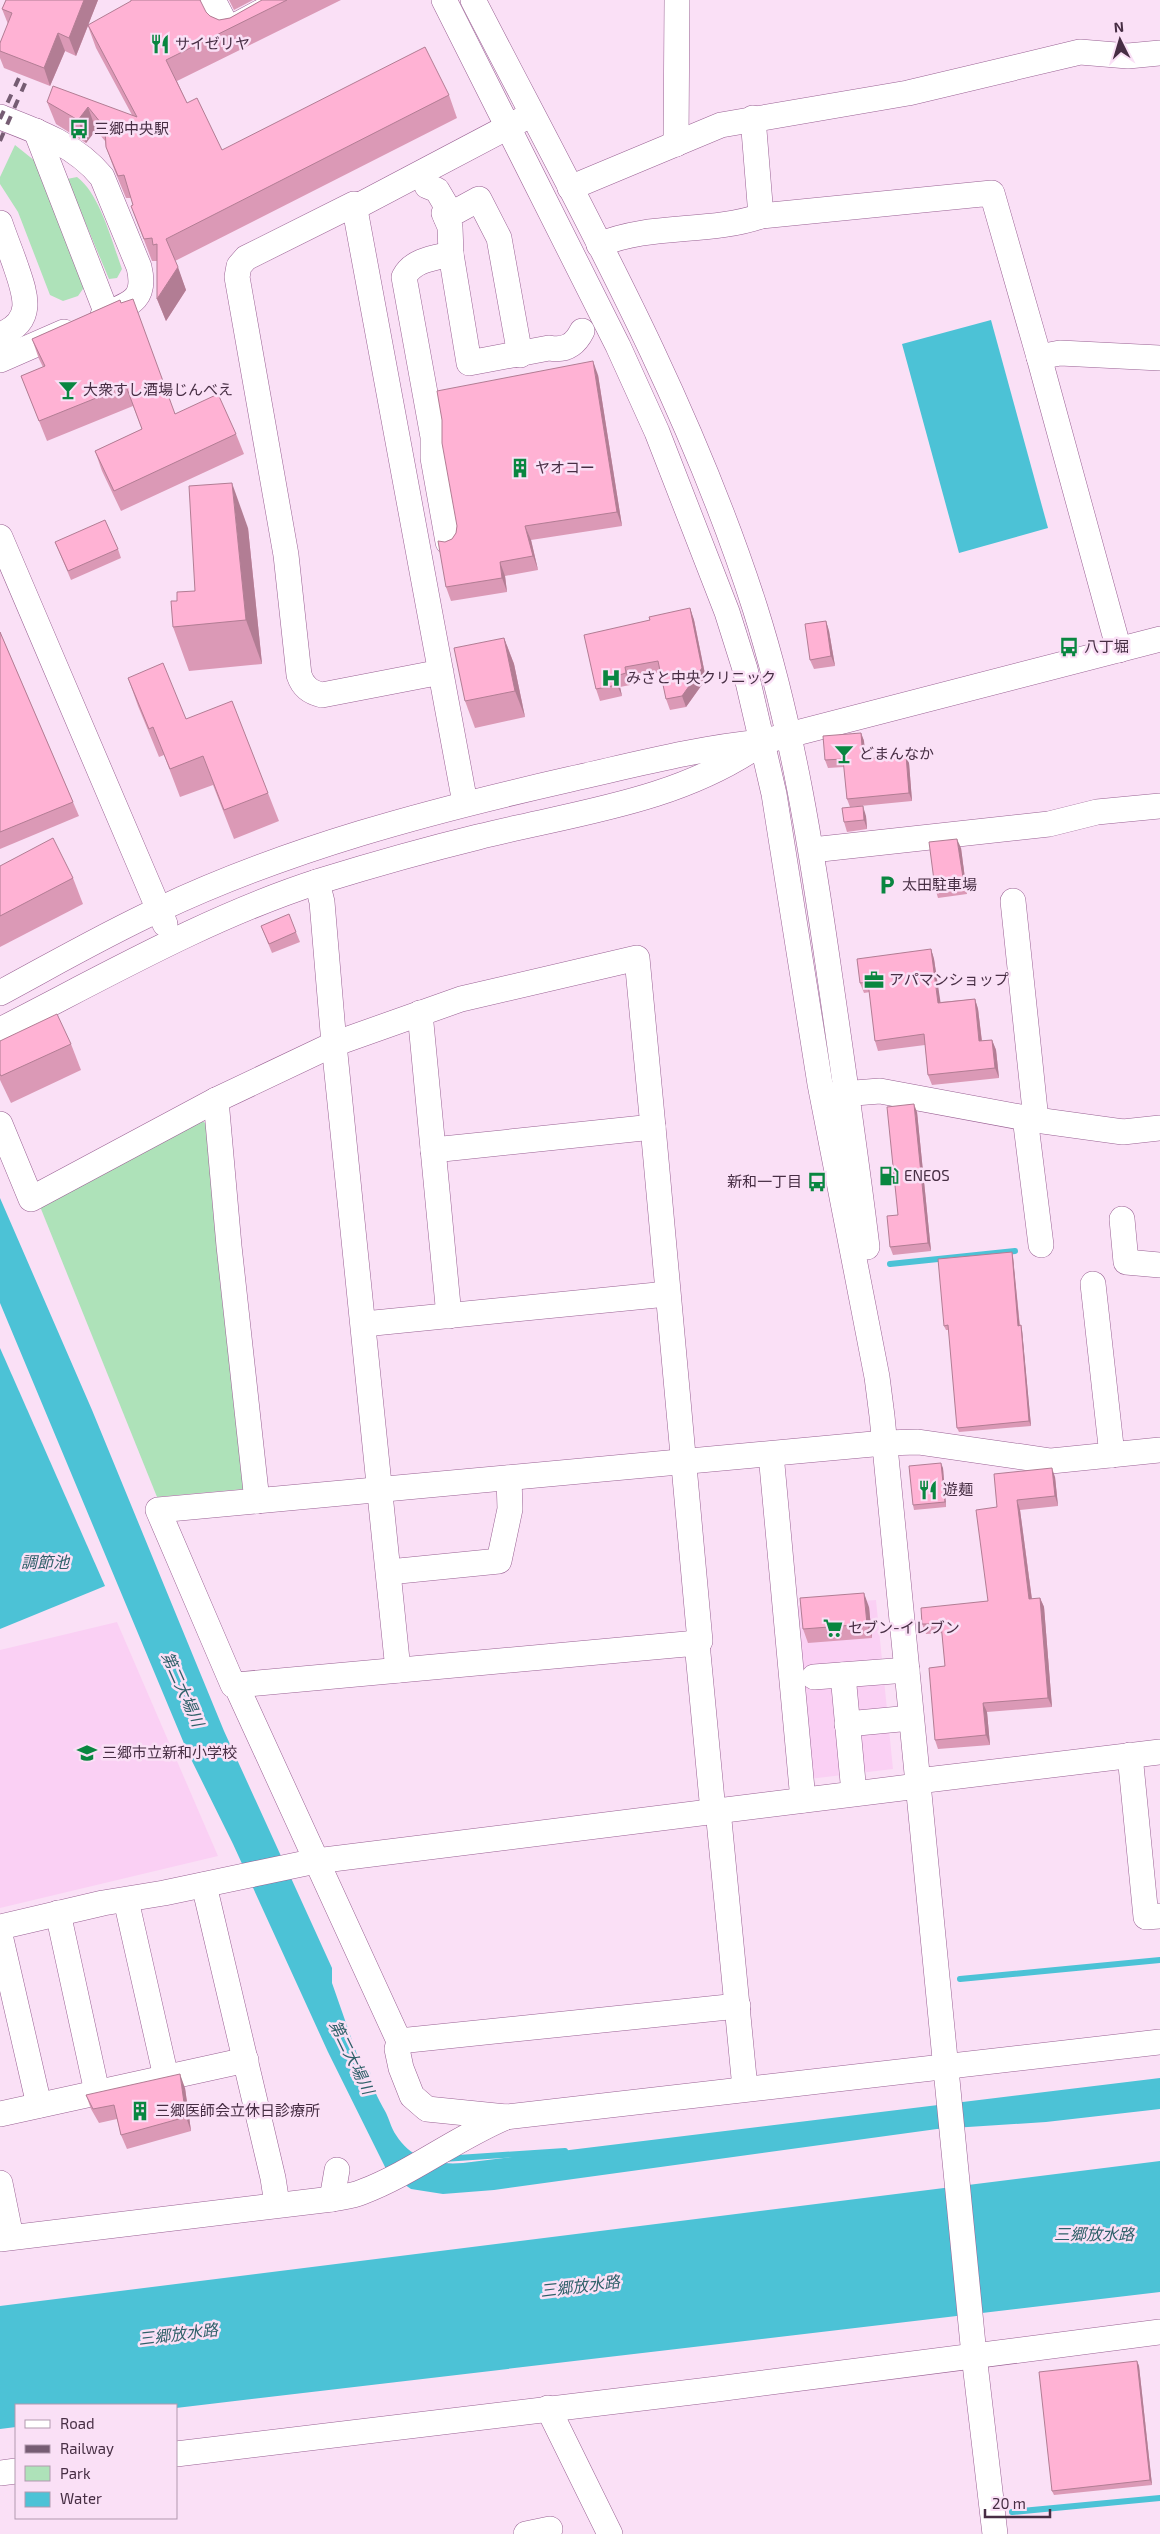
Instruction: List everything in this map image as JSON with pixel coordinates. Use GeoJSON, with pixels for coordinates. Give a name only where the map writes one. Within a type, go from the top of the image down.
{"type":"FeatureCollection","features":[{"type":"Feature","properties":{"kind":"street"},"geometry":{"type":"LineString","coordinates":[[213,0],[226,27],[231,28],[283,0]]}},
{"type":"Feature","properties":{"kind":"street"},"geometry":{"type":"LineString","coordinates":[[444,0],[604,320],[657,432],[708,559],[745,669],[785,854],[822,1096],[877,1377]]}},
{"type":"Feature","properties":{"kind":"street"},"geometry":{"type":"LineString","coordinates":[[473,0],[599,245],[672,396],[712,492],[754,605],[790,736],[812,850],[875,1314],[877,1377],[974,2355],[995,2534]]}},
{"type":"Feature","properties":{"kind":"street"},"geometry":{"type":"LineString","coordinates":[[676,144],[677,0]]}},
{"type":"Feature","properties":{"kind":"street"},"geometry":{"type":"LineString","coordinates":[[570,188],[722,125],[753,118],[908,93],[1080,52],[1128,56],[1160,53]]}},
{"type":"Feature","properties":{"kind":"street"},"geometry":{"type":"LineString","coordinates":[[354,208],[423,180],[532,114]]}},
{"type":"Feature","properties":{"kind":"street"},"geometry":{"type":"LineString","coordinates":[[0,117],[36,131],[74,150],[93,166],[102,177],[139,267],[142,280],[141,290],[136,298],[126,305],[0,360]]}},
{"type":"Feature","properties":{"kind":"street"},"geometry":{"type":"LineString","coordinates":[[753,118],[761,216]]}},
{"type":"Feature","properties":{"kind":"street"},"geometry":{"type":"LineString","coordinates":[[36,131],[106,314]]}},
{"type":"Feature","properties":{"kind":"street"},"geometry":{"type":"LineString","coordinates":[[423,180],[425,196],[434,211],[445,215],[478,199],[483,207],[500,238],[520,355]]}},
{"type":"Feature","properties":{"kind":"street"},"geometry":{"type":"LineString","coordinates":[[599,245],[620,236],[740,224],[761,216],[992,193],[1039,356],[1118,650]]}},
{"type":"Feature","properties":{"kind":"street"},"geometry":{"type":"LineString","coordinates":[[441,672],[322,695],[311,692],[302,683],[299,675],[286,555],[238,272],[239,266],[246,258],[354,204],[354,208],[441,672],[465,803]]}},
{"type":"Feature","properties":{"kind":"street"},"geometry":{"type":"LineString","coordinates":[[445,215],[450,227],[451,254],[470,363],[549,348],[550,342],[575,330],[582,331],[604,320]]}},
{"type":"Feature","properties":{"kind":"street"},"geometry":{"type":"LineString","coordinates":[[0,223],[25,292],[33,307],[49,323],[73,328]]}},
{"type":"Feature","properties":{"kind":"street"},"geometry":{"type":"LineString","coordinates":[[448,542],[433,458],[433,437],[404,277],[409,268],[429,258],[451,254]]}},
{"type":"Feature","properties":{"kind":"street"},"geometry":{"type":"LineString","coordinates":[[0,336],[21,322],[26,309],[25,292]]}},
{"type":"Feature","properties":{"kind":"street"},"geometry":{"type":"LineString","coordinates":[[1039,356],[1060,353],[1160,358]]}},
{"type":"Feature","properties":{"kind":"street"},"geometry":{"type":"LineString","coordinates":[[0,537],[173,943]]}},
{"type":"Feature","properties":{"kind":"street"},"geometry":{"type":"LineString","coordinates":[[0,993],[159,909],[299,854],[465,803],[648,762],[790,736],[1160,639]]}},
{"type":"Feature","properties":{"kind":"street"},"geometry":{"type":"LineString","coordinates":[[0,1030],[173,943],[275,896],[317,882],[478,837],[632,802],[731,764],[762,742]]}},
{"type":"Feature","properties":{"kind":"street"},"geometry":{"type":"LineString","coordinates":[[812,850],[1049,824],[1097,812],[1160,806]]}},
{"type":"Feature","properties":{"kind":"street"},"geometry":{"type":"LineString","coordinates":[[317,882],[322,902],[334,1044],[398,1670]]}},
{"type":"Feature","properties":{"kind":"street"},"geometry":{"type":"LineString","coordinates":[[1012,901],[1041,1246]]}},
{"type":"Feature","properties":{"kind":"street"},"geometry":{"type":"LineString","coordinates":[[0,1124],[31,1198],[216,1100],[334,1044],[420,1013],[515,986],[637,958],[700,1641],[697,1643],[738,2006],[745,2088]]}},
{"type":"Feature","properties":{"kind":"street"},"geometry":{"type":"LineString","coordinates":[[420,1013],[449,1316]]}},
{"type":"Feature","properties":{"kind":"street"},"geometry":{"type":"LineString","coordinates":[[822,1096],[880,1091],[1030,1118],[1123,1132],[1160,1128]]}},
{"type":"Feature","properties":{"kind":"street"},"geometry":{"type":"LineString","coordinates":[[216,1100],[229,1246],[257,1501]]}},
{"type":"Feature","properties":{"kind":"street"},"geometry":{"type":"LineString","coordinates":[[433,1150],[653,1127]]}},
{"type":"Feature","properties":{"kind":"street"},"geometry":{"type":"LineString","coordinates":[[1122,1219],[1126,1262],[1160,1265]]}},
{"type":"Feature","properties":{"kind":"street"},"geometry":{"type":"LineString","coordinates":[[1092,1284],[1112,1455]]}},
{"type":"Feature","properties":{"kind":"street"},"geometry":{"type":"LineString","coordinates":[[364,1324],[668,1294]]}},
{"type":"Feature","properties":{"kind":"street"},"geometry":{"type":"LineString","coordinates":[[697,1643],[233,1686],[158,1510],[884,1444],[918,1442],[1051,1461],[1160,1450]]}},
{"type":"Feature","properties":{"kind":"street"},"geometry":{"type":"LineString","coordinates":[[771,1454],[803,1800]]}},
{"type":"Feature","properties":{"kind":"street"},"geometry":{"type":"LineString","coordinates":[[389,1572],[499,1562],[510,1509],[509,1478]]}},
{"type":"Feature","properties":{"kind":"street"},"geometry":{"type":"LineString","coordinates":[[814,1677],[907,1670]]}},
{"type":"Feature","properties":{"kind":"street"},"geometry":{"type":"LineString","coordinates":[[843,1675],[854,1793]]}},
{"type":"Feature","properties":{"kind":"street"},"geometry":{"type":"LineString","coordinates":[[236,1685],[310,1862],[399,2041],[397,2049],[412,2096],[427,2109],[506,2117],[596,2108],[745,2088],[947,2071],[1160,2042]]}},
{"type":"Feature","properties":{"kind":"street"},"geometry":{"type":"LineString","coordinates":[[847,1724],[911,1718]]}},
{"type":"Feature","properties":{"kind":"street"},"geometry":{"type":"LineString","coordinates":[[0,1927],[58,1913],[204,1885],[310,1862],[910,1787],[926,1780],[1160,1752]]}},
{"type":"Feature","properties":{"kind":"street"},"geometry":{"type":"LineString","coordinates":[[1130,1755],[1146,1917],[1160,1916]]}},
{"type":"Feature","properties":{"kind":"street"},"geometry":{"type":"LineString","coordinates":[[204,1885],[273,2178],[276,2204]]}},
{"type":"Feature","properties":{"kind":"street"},"geometry":{"type":"LineString","coordinates":[[126,1900],[166,2077]]}},
{"type":"Feature","properties":{"kind":"street"},"geometry":{"type":"LineString","coordinates":[[58,1913],[97,2092]]}},
{"type":"Feature","properties":{"kind":"street"},"geometry":{"type":"LineString","coordinates":[[0,1936],[39,2105]]}},
{"type":"Feature","properties":{"kind":"street"},"geometry":{"type":"LineString","coordinates":[[399,2041],[738,2006]]}},
{"type":"Feature","properties":{"kind":"street"},"geometry":{"type":"LineString","coordinates":[[0,2114],[246,2060]]}},
{"type":"Feature","properties":{"kind":"street"},"geometry":{"type":"LineString","coordinates":[[0,2183],[5,2238],[276,2204],[332,2199],[361,2193],[388,2180],[476,2129],[506,2117]]}},
{"type":"Feature","properties":{"kind":"street"},"geometry":{"type":"LineString","coordinates":[[332,2199],[337,2170]]}},
{"type":"Feature","properties":{"kind":"street"},"geometry":{"type":"LineString","coordinates":[[178,2454],[716,2389],[1160,2332]]}},
{"type":"Feature","properties":{"kind":"street"},"geometry":{"type":"LineString","coordinates":[[548,2408],[610,2534]]}},
{"type":"Feature","properties":{"kind":"street"},"geometry":{"type":"LineString","coordinates":[[0,2473],[15,2471]]}},
{"type":"Feature","properties":{"kind":"street"},"geometry":{"type":"LineString","coordinates":[[526,2534],[550,2528]]}},
{"type":"Feature","properties":{"kind":"shaded area"},"geometry":{"type":"Polygon","coordinates":[[[876,1600],[893,1769],[809,1779],[793,1606],[876,1600]]]}},
{"type":"Feature","properties":{"kind":"shaded area","name":"三郷市立新和小学校"},"geometry":{"type":"Polygon","coordinates":[[[117,1622],[218,1856],[0,1908],[0,1650],[117,1622]]]}},
{"type":"Feature","properties":{"kind":"green space"},"geometry":{"type":"Polygon","coordinates":[[[15,145],[35,161],[85,286],[78,296],[63,301],[50,295],[18,212],[0,184],[0,177],[15,145]]]}},
{"type":"Feature","properties":{"kind":"green space"},"geometry":{"type":"Polygon","coordinates":[[[77,177],[85,185],[99,206],[122,269],[117,278],[109,279],[67,179],[77,177]]]}},
{"type":"Feature","properties":{"kind":"green space"},"geometry":{"type":"Polygon","coordinates":[[[198,1119],[209,1125],[244,1489],[157,1497],[39,1204],[198,1119]]]}},
{"type":"Feature","properties":{"kind":"water"},"geometry":{"type":"Polygon","coordinates":[[[991,320],[1048,528],[959,553],[902,344],[991,320]]]}},
{"type":"Feature","properties":{"kind":"water","name":"第二大場川"},"geometry":{"type":"Polygon","coordinates":[[[0,1198],[92,1410],[224,1731],[332,1968],[332,1983],[361,2066],[370,2072],[377,2097],[396,2135],[409,2150],[434,2162],[463,2163],[1160,2078],[1160,2109],[1046,2122],[937,2129],[494,2190],[443,2194],[411,2189],[388,2173],[328,2052],[233,1844],[188,1753],[0,1303],[0,1198]]]}},
{"type":"Feature","properties":{"kind":"water","name":"調節池"},"geometry":{"type":"Polygon","coordinates":[[[0,1348],[105,1586],[0,1629],[0,1348]]]}},
{"type":"Feature","properties":{"kind":"water","name":"三郷放水路"},"geometry":{"type":"Polygon","coordinates":[[[1160,2161],[1160,2292],[178,2408],[178,2404],[15,2404],[15,2427],[0,2429],[0,2306],[1160,2161]]]}},
{"type":"Feature","properties":{"kind":"building"},"geometry":{"type":"Polygon","coordinates":[[[6,0],[84,0],[69,38],[58,33],[44,68],[0,51],[0,43],[12,13],[2,9],[6,0]]]}},
{"type":"Feature","properties":{"kind":"building"},"geometry":{"type":"Polygon","coordinates":[[[131,0],[200,0],[206,12],[219,20],[230,18],[262,0],[287,0],[166,60],[187,103],[197,98],[222,150],[425,47],[449,95],[166,239],[178,267],[157,299],[157,244],[153,245],[152,238],[144,239],[131,206],[133,205],[124,175],[118,176],[106,147],[105,128],[88,107],[78,120],[47,102],[53,86],[137,117],[88,25],[131,0]]]}},
{"type":"Feature","properties":{"kind":"building"},"geometry":{"type":"Polygon","coordinates":[[[133,299],[175,414],[218,394],[236,434],[114,491],[95,451],[142,429],[126,386],[39,421],[21,376],[45,366],[32,339],[120,300],[121,303],[133,299]]]}},
{"type":"Feature","properties":{"kind":"building","name":"ヤオコー"},"geometry":{"type":"Polygon","coordinates":[[[593,361],[617,512],[525,526],[533,556],[500,562],[502,578],[446,587],[438,541],[445,542],[452,539],[456,533],[457,526],[442,443],[442,420],[437,391],[593,361]]]}},
{"type":"Feature","properties":{"kind":"building"},"geometry":{"type":"Polygon","coordinates":[[[232,483],[246,620],[173,627],[171,601],[177,601],[177,592],[195,591],[189,486],[232,483]]]}},
{"type":"Feature","properties":{"kind":"building"},"geometry":{"type":"Polygon","coordinates":[[[105,520],[118,549],[68,571],[55,542],[105,520]]]}},
{"type":"Feature","properties":{"kind":"building"},"geometry":{"type":"Polygon","coordinates":[[[690,608],[702,668],[682,696],[666,699],[658,661],[625,667],[626,673],[616,676],[617,685],[596,689],[584,635],[650,620],[649,617],[690,608]]]}},
{"type":"Feature","properties":{"kind":"building"},"geometry":{"type":"Polygon","coordinates":[[[826,621],[831,656],[810,660],[805,624],[826,621]]]}},
{"type":"Feature","properties":{"kind":"building"},"geometry":{"type":"Polygon","coordinates":[[[0,632],[73,802],[0,832],[0,632]]]}},
{"type":"Feature","properties":{"kind":"building"},"geometry":{"type":"Polygon","coordinates":[[[504,638],[515,691],[465,701],[454,648],[504,638]]]}},
{"type":"Feature","properties":{"kind":"building"},"geometry":{"type":"Polygon","coordinates":[[[163,663],[186,719],[232,701],[268,793],[224,810],[203,756],[170,769],[153,727],[149,729],[128,678],[163,663]]]}},
{"type":"Feature","properties":{"kind":"building"},"geometry":{"type":"Polygon","coordinates":[[[861,733],[863,759],[906,755],[909,793],[847,799],[843,759],[825,760],[823,736],[861,733]]]}},
{"type":"Feature","properties":{"kind":"building"},"geometry":{"type":"Polygon","coordinates":[[[863,806],[864,820],[844,822],[842,808],[863,806]]]}},
{"type":"Feature","properties":{"kind":"building"},"geometry":{"type":"Polygon","coordinates":[[[53,838],[73,878],[0,916],[0,866],[53,838]]]}},
{"type":"Feature","properties":{"kind":"building"},"geometry":{"type":"Polygon","coordinates":[[[957,839],[964,884],[935,888],[929,842],[957,839]]]}},
{"type":"Feature","properties":{"kind":"building"},"geometry":{"type":"Polygon","coordinates":[[[289,914],[296,932],[269,944],[261,926],[289,914]]]}},
{"type":"Feature","properties":{"kind":"building"},"geometry":{"type":"Polygon","coordinates":[[[931,949],[938,1003],[975,999],[979,1041],[992,1040],[995,1068],[928,1075],[924,1034],[875,1041],[868,982],[860,983],[857,959],[931,949]]]}},
{"type":"Feature","properties":{"kind":"building"},"geometry":{"type":"Polygon","coordinates":[[[57,1014],[71,1044],[1,1076],[0,1041],[57,1014]]]}},
{"type":"Feature","properties":{"kind":"building"},"geometry":{"type":"Polygon","coordinates":[[[914,1104],[928,1243],[890,1247],[887,1216],[898,1215],[887,1107],[914,1104]]]}},
{"type":"Feature","properties":{"kind":"building"},"geometry":{"type":"Polygon","coordinates":[[[1012,1252],[1018,1326],[1021,1325],[1029,1421],[957,1428],[948,1325],[944,1326],[938,1259],[1012,1252]]]}},
{"type":"Feature","properties":{"kind":"building"},"geometry":{"type":"Polygon","coordinates":[[[941,1463],[945,1502],[913,1505],[909,1466],[941,1463]]]}},
{"type":"Feature","properties":{"kind":"building"},"geometry":{"type":"Polygon","coordinates":[[[1052,1468],[1055,1496],[1017,1500],[1029,1599],[1040,1598],[1048,1698],[983,1703],[986,1735],[935,1740],[929,1668],[945,1666],[941,1624],[922,1624],[921,1608],[988,1601],[976,1510],[997,1507],[994,1474],[1052,1468]]]}},
{"type":"Feature","properties":{"kind":"building"},"geometry":{"type":"Polygon","coordinates":[[[864,1593],[867,1624],[803,1629],[800,1598],[864,1593]]]}},
{"type":"Feature","properties":{"kind":"building","name":"三郷医師会立休日診療所"},"geometry":{"type":"Polygon","coordinates":[[[180,2074],[186,2117],[121,2135],[114,2105],[93,2109],[86,2095],[180,2074]]]}},
{"type":"Feature","properties":{"kind":"building"},"geometry":{"type":"Polygon","coordinates":[[[1137,2361],[1150,2480],[1052,2491],[1039,2372],[1137,2361]]]}},
{"type":"Feature","properties":{"kind":"waterway"},"geometry":{"type":"LineString","coordinates":[[890,1264],[1015,1251]]}},
{"type":"Feature","properties":{"kind":"waterway"},"geometry":{"type":"LineString","coordinates":[[960,1979],[1160,1960]]}},
{"type":"Feature","properties":{"kind":"waterway"},"geometry":{"type":"LineString","coordinates":[[443,2159],[565,2151]]}},
{"type":"Feature","properties":{"kind":"waterway"},"geometry":{"type":"LineString","coordinates":[[1012,2512],[1160,2498]]}},
{"type":"Feature","properties":{"kind":"railway"},"geometry":{"type":"LineString","coordinates":[[0,141],[33,65]]}},
{"type":"Feature","properties":{"kind":"railway"},"geometry":{"type":"LineString","coordinates":[[0,119],[24,67]]}},
{"type":"Feature","properties":{"kind":"place","name":"サイゼリヤ"},"geometry":{"type":"Point","coordinates":[160,44]}},
{"type":"Feature","properties":{"kind":"place","name":"三郷中央駅"},"geometry":{"type":"Point","coordinates":[79,129]}},
{"type":"Feature","properties":{"kind":"place","name":"大衆すし酒場じんべえ"},"geometry":{"type":"Point","coordinates":[68,390]}},
{"type":"Feature","properties":{"kind":"place","name":"ヤオコー"},"geometry":{"type":"Point","coordinates":[520,468]}},
{"type":"Feature","properties":{"kind":"place","name":"八丁堀"},"geometry":{"type":"Point","coordinates":[1069,647]}},
{"type":"Feature","properties":{"kind":"place","name":"みさと中央クリニック"},"geometry":{"type":"Point","coordinates":[611,678]}},
{"type":"Feature","properties":{"kind":"place","name":"どまんなか"},"geometry":{"type":"Point","coordinates":[844,754]}},
{"type":"Feature","properties":{"kind":"place","name":"太田駐車場"},"geometry":{"type":"Point","coordinates":[887,885]}},
{"type":"Feature","properties":{"kind":"place","name":"アパマンショップ"},"geometry":{"type":"Point","coordinates":[874,980]}},
{"type":"Feature","properties":{"kind":"place","name":"ENEOS"},"geometry":{"type":"Point","coordinates":[889,1176]}},
{"type":"Feature","properties":{"kind":"place","name":"新和一丁目"},"geometry":{"type":"Point","coordinates":[817,1182]}},
{"type":"Feature","properties":{"kind":"place","name":"遊麺"},"geometry":{"type":"Point","coordinates":[928,1490]}},
{"type":"Feature","properties":{"kind":"place","name":"セブン-イレブン"},"geometry":{"type":"Point","coordinates":[833,1628]}},
{"type":"Feature","properties":{"kind":"place","name":"三郷市立新和小学校"},"geometry":{"type":"Point","coordinates":[87,1753]}},
{"type":"Feature","properties":{"kind":"place","name":"三郷医師会立休日診療所"},"geometry":{"type":"Point","coordinates":[140,2111]}}]}
